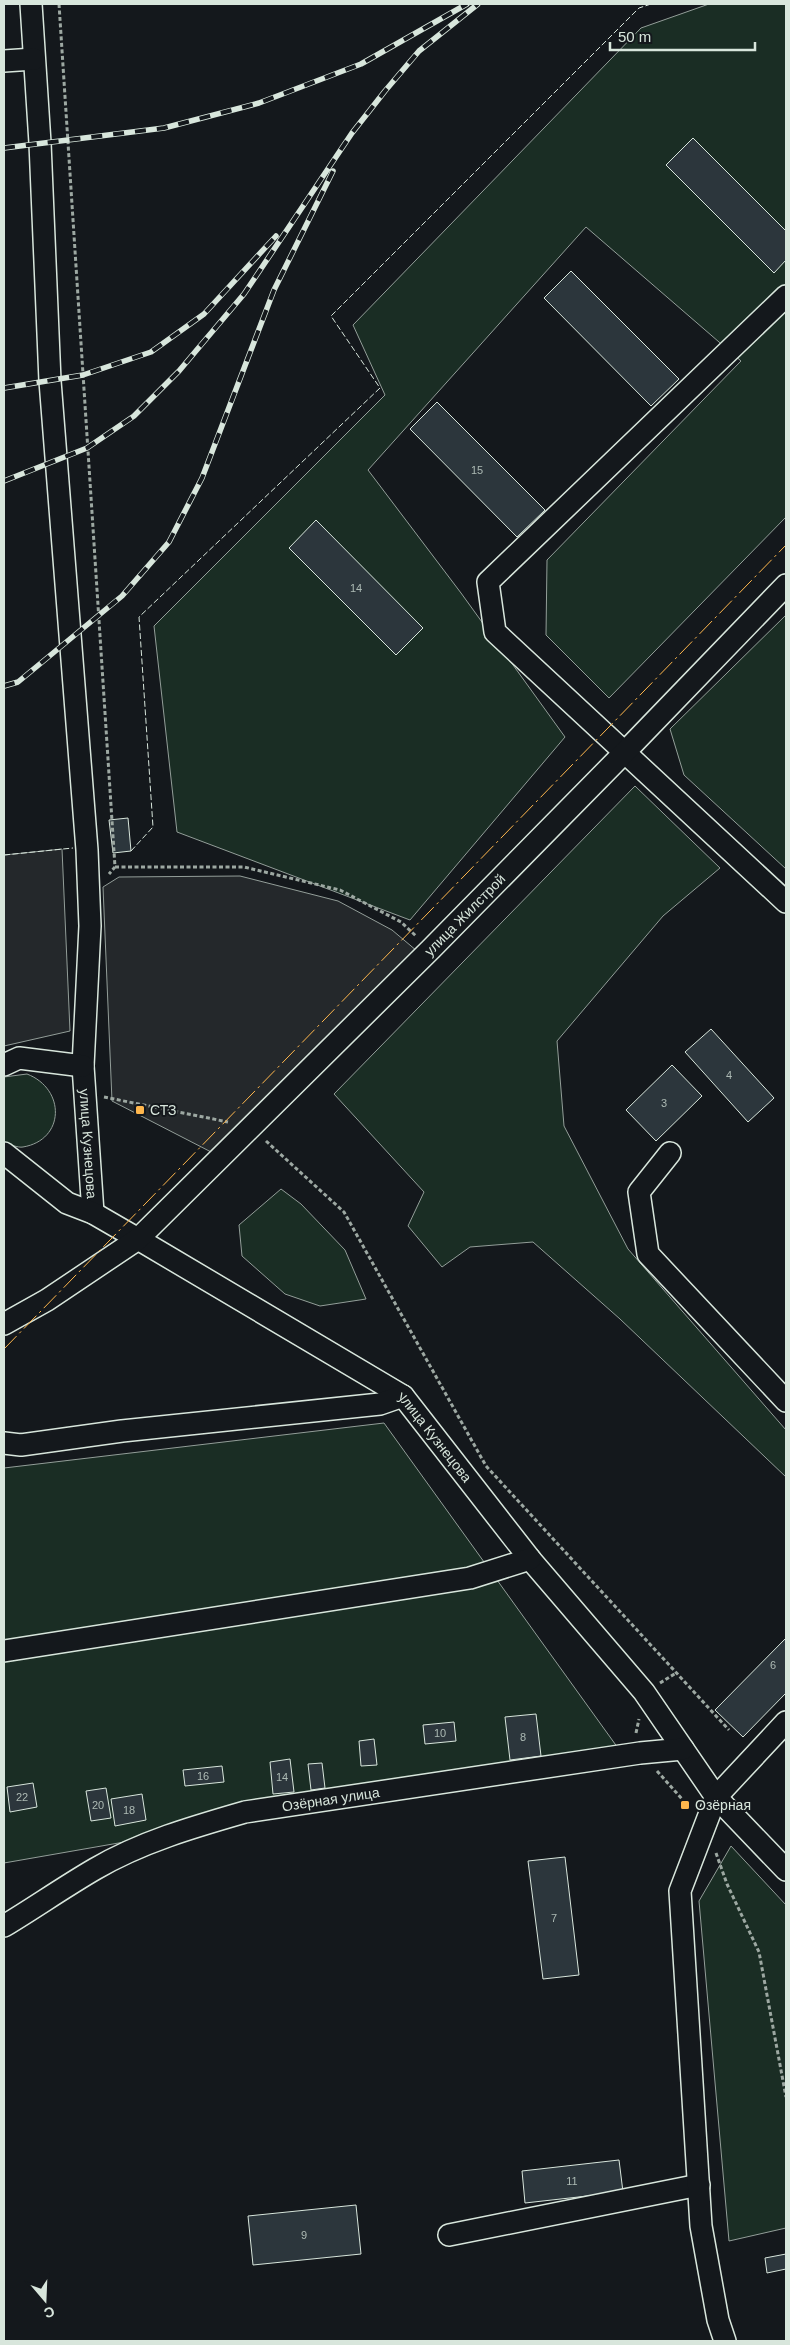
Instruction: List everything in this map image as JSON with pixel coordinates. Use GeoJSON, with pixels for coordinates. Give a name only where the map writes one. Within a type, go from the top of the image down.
{"type":"FeatureCollection","features":[{"type":"Feature","properties":{"kind":"street","name":"улица Кузнецова"},"geometry":{"type":"LineString","coordinates":[[30,4],[40,143],[50,381],[87,850],[90,926],[83,1066],[92,1213],[402,1396],[530,1559],[644,1692],[716,1797],[786,1870]]}},
{"type":"Feature","properties":{"kind":"street"},"geometry":{"type":"LineString","coordinates":[[4,62],[34,59]]}},
{"type":"Feature","properties":{"kind":"street"},"geometry":{"type":"LineString","coordinates":[[786,296],[488,582],[495,632],[786,902]]}},
{"type":"Feature","properties":{"kind":"street","name":"улица Жилстрой"},"geometry":{"type":"LineString","coordinates":[[4,1324],[47,1300],[138,1239],[431,949],[786,585]]}},
{"type":"Feature","properties":{"kind":"street"},"geometry":{"type":"LineString","coordinates":[[4,1065],[19,1058],[83,1066]]}},
{"type":"Feature","properties":{"kind":"street"},"geometry":{"type":"LineString","coordinates":[[4,1153],[68,1203],[92,1213]]}},
{"type":"Feature","properties":{"kind":"street"},"geometry":{"type":"LineString","coordinates":[[670,1153],[639,1192],[648,1254],[786,1401]]}},
{"type":"Feature","properties":{"kind":"street"},"geometry":{"type":"LineString","coordinates":[[4,1443],[21,1445],[122,1431],[380,1404],[402,1396]]}},
{"type":"Feature","properties":{"kind":"street"},"geometry":{"type":"LineString","coordinates":[[4,1651],[470,1578],[530,1559]]}},
{"type":"Feature","properties":{"kind":"street"},"geometry":{"type":"LineString","coordinates":[[725,2341],[718,2320],[701,2226],[680,1891],[716,1797],[786,1722]]}},
{"type":"Feature","properties":{"kind":"street","name":"Озёрная улица"},"geometry":{"type":"LineString","coordinates":[[4,1926],[95,1869],[153,1841],[185,1829],[244,1812],[640,1753],[683,1749]]}},
{"type":"Feature","properties":{"kind":"street"},"geometry":{"type":"LineString","coordinates":[[449,2235],[699,2185]]}},
{"type":"Feature","properties":{"kind":"path"},"geometry":{"type":"LineString","coordinates":[[59,4],[115,867]]}},
{"type":"Feature","properties":{"kind":"path"},"geometry":{"type":"LineString","coordinates":[[102,880],[115,867],[244,866],[340,890],[401,922],[431,949]]}},
{"type":"Feature","properties":{"kind":"path"},"geometry":{"type":"LineString","coordinates":[[102,1097],[250,1127],[344,1212],[486,1466],[729,1730]]}},
{"type":"Feature","properties":{"kind":"path"},"geometry":{"type":"LineString","coordinates":[[676,1673],[644,1692],[634,1744],[705,1825],[727,1884],[759,1952],[786,2097]]}},
{"type":"Feature","properties":{"kind":"green space"},"geometry":{"type":"Polygon","coordinates":[[[709,4],[786,4],[786,517],[609,698],[546,635],[547,560],[741,361],[586,227],[368,470],[461,593],[565,737],[410,920],[177,832],[154,626],[385,395],[353,325],[641,28],[709,4]]]}},
{"type":"Feature","properties":{"kind":"green space"},"geometry":{"type":"Polygon","coordinates":[[[786,615],[786,869],[684,775],[670,729],[786,615]]]}},
{"type":"Feature","properties":{"kind":"green space"},"geometry":{"type":"Polygon","coordinates":[[[635,786],[720,868],[663,916],[557,1041],[564,1126],[628,1249],[786,1430],[786,1477],[620,1319],[533,1242],[470,1247],[442,1267],[408,1226],[424,1192],[334,1094],[635,786]]]}},
{"type":"Feature","properties":{"kind":"green space"},"geometry":{"type":"Polygon","coordinates":[[[27,1074],[40,1081],[49,1091],[54,1102],[55,1114],[53,1125],[47,1135],[37,1142],[19,1147],[4,1143],[4,1077],[27,1074]]]}},
{"type":"Feature","properties":{"kind":"green space"},"geometry":{"type":"Polygon","coordinates":[[[281,1189],[301,1204],[345,1250],[366,1299],[320,1306],[285,1294],[242,1256],[239,1225],[281,1189]]]}},
{"type":"Feature","properties":{"kind":"green space"},"geometry":{"type":"Polygon","coordinates":[[[384,1423],[623,1755],[4,1863],[4,1468],[384,1423]]]}},
{"type":"Feature","properties":{"kind":"green space"},"geometry":{"type":"Polygon","coordinates":[[[731,1846],[786,1905],[786,2228],[729,2241],[699,1901],[731,1846]]]}},
{"type":"Feature","properties":{"kind":"shaded area"},"geometry":{"type":"Polygon","coordinates":[[[62,849],[70,1031],[4,1046],[4,855],[62,849]]]}},
{"type":"Feature","properties":{"kind":"shaded area"},"geometry":{"type":"Polygon","coordinates":[[[240,876],[338,901],[392,930],[417,951],[215,1154],[112,1101],[103,887],[119,877],[240,876]]]}},
{"type":"Feature","properties":{"kind":"building"},"geometry":{"type":"Polygon","coordinates":[[[693,138],[786,231],[786,260],[774,273],[666,165],[693,138]]]}},
{"type":"Feature","properties":{"kind":"building"},"geometry":{"type":"Polygon","coordinates":[[[571,271],[679,379],[651,406],[544,298],[571,271]]]}},
{"type":"Feature","properties":{"kind":"building"},"geometry":{"type":"Polygon","coordinates":[[[437,402],[545,510],[517,537],[410,429],[437,402]]]}},
{"type":"Feature","properties":{"kind":"building"},"geometry":{"type":"Polygon","coordinates":[[[316,520],[423,628],[396,655],[289,548],[316,520]]]}},
{"type":"Feature","properties":{"kind":"building"},"geometry":{"type":"Polygon","coordinates":[[[128,818],[131,851],[113,853],[109,820],[128,818]]]}},
{"type":"Feature","properties":{"kind":"building"},"geometry":{"type":"Polygon","coordinates":[[[711,1029],[774,1098],[748,1122],[685,1052],[711,1029]]]}},
{"type":"Feature","properties":{"kind":"building"},"geometry":{"type":"Polygon","coordinates":[[[672,1065],[702,1096],[656,1141],[626,1110],[672,1065]]]}},
{"type":"Feature","properties":{"kind":"building"},"geometry":{"type":"Polygon","coordinates":[[[786,1638],[786,1693],[743,1737],[715,1710],[786,1638]]]}},
{"type":"Feature","properties":{"kind":"building"},"geometry":{"type":"Polygon","coordinates":[[[536,1714],[541,1756],[510,1760],[505,1717],[536,1714]]]}},
{"type":"Feature","properties":{"kind":"building"},"geometry":{"type":"Polygon","coordinates":[[[454,1722],[456,1741],[425,1744],[423,1725],[454,1722]]]}},
{"type":"Feature","properties":{"kind":"building"},"geometry":{"type":"Polygon","coordinates":[[[374,1739],[377,1765],[361,1766],[359,1741],[374,1739]]]}},
{"type":"Feature","properties":{"kind":"building"},"geometry":{"type":"Polygon","coordinates":[[[290,1759],[294,1792],[273,1794],[270,1762],[290,1759]]]}},
{"type":"Feature","properties":{"kind":"building"},"geometry":{"type":"Polygon","coordinates":[[[322,1763],[325,1788],[311,1790],[308,1764],[322,1763]]]}},
{"type":"Feature","properties":{"kind":"building"},"geometry":{"type":"Polygon","coordinates":[[[222,1766],[224,1782],[185,1786],[183,1770],[222,1766]]]}},
{"type":"Feature","properties":{"kind":"building"},"geometry":{"type":"Polygon","coordinates":[[[33,1783],[37,1807],[10,1812],[7,1787],[33,1783]]]}},
{"type":"Feature","properties":{"kind":"building"},"geometry":{"type":"Polygon","coordinates":[[[106,1788],[111,1818],[91,1821],[86,1791],[106,1788]]]}},
{"type":"Feature","properties":{"kind":"building"},"geometry":{"type":"Polygon","coordinates":[[[142,1794],[146,1820],[115,1826],[111,1799],[142,1794]]]}},
{"type":"Feature","properties":{"kind":"building"},"geometry":{"type":"Polygon","coordinates":[[[565,1857],[579,1975],[543,1979],[528,1861],[565,1857]]]}},
{"type":"Feature","properties":{"kind":"building"},"geometry":{"type":"Polygon","coordinates":[[[619,2160],[623,2192],[525,2203],[522,2171],[619,2160]]]}},
{"type":"Feature","properties":{"kind":"building"},"geometry":{"type":"Polygon","coordinates":[[[356,2205],[361,2254],[253,2265],[248,2216],[356,2205]]]}},
{"type":"Feature","properties":{"kind":"building"},"geometry":{"type":"Polygon","coordinates":[[[786,2254],[786,2269],[767,2273],[765,2258],[786,2254]]]}},
{"type":"Feature","properties":{"kind":"railway"},"geometry":{"type":"LineString","coordinates":[[4,148],[164,128],[259,103],[361,64],[467,4]]}},
{"type":"Feature","properties":{"kind":"railway"},"geometry":{"type":"LineString","coordinates":[[4,481],[87,448],[134,416],[179,371],[244,294],[352,133],[385,91],[419,51],[478,4]]}},
{"type":"Feature","properties":{"kind":"railway"},"geometry":{"type":"LineString","coordinates":[[4,686],[18,682],[122,596],[169,542],[202,478],[274,290],[333,171]]}},
{"type":"Feature","properties":{"kind":"railway"},"geometry":{"type":"LineString","coordinates":[[4,388],[83,375],[151,352],[204,314],[276,236]]}},
{"type":"Feature","properties":{"kind":"fence"},"geometry":{"type":"LineString","coordinates":[[131,851],[153,827],[139,617],[380,388],[331,316],[639,8],[651,4]]}},
{"type":"Feature","properties":{"kind":"fence"},"geometry":{"type":"LineString","coordinates":[[4,855],[73,848]]}},
{"type":"Feature","properties":{"kind":"power"},"geometry":{"type":"LineString","coordinates":[[4,1349],[786,545]]}},
{"type":"Feature","properties":{"kind":"place","name":"СТЗ"},"geometry":{"type":"Point","coordinates":[140,1110]}},
{"type":"Feature","properties":{"kind":"place","name":"Озёрная"},"geometry":{"type":"Point","coordinates":[685,1805]}}]}
